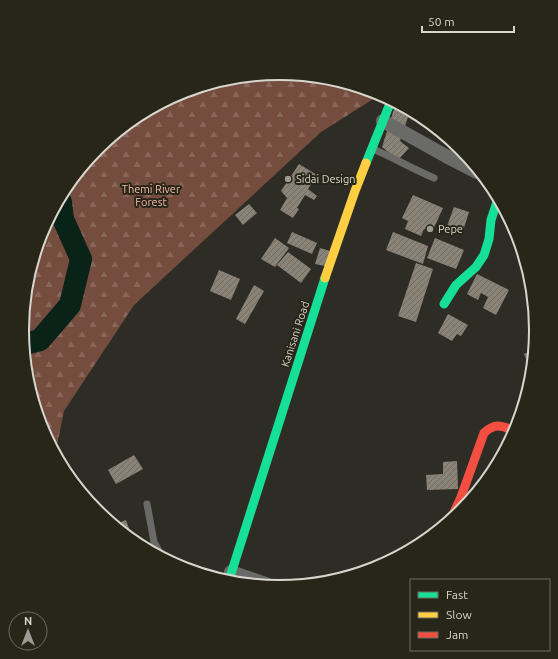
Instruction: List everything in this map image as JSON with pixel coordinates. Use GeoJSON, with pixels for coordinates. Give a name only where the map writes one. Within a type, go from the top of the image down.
{"type":"FeatureCollection","features":[{"type":"Feature","properties":{"kind":"street","name":"Kanisani Road"},"geometry":{"type":"LineString","coordinates":[[230,574],[327,273],[355,191],[389,105]]}},
{"type":"Feature","properties":{"kind":"street"},"geometry":{"type":"LineString","coordinates":[[383,121],[470,168]]}},
{"type":"Feature","properties":{"kind":"street"},"geometry":{"type":"LineString","coordinates":[[444,304],[456,285],[476,267],[484,254],[489,238],[491,220],[496,204]]}},
{"type":"Feature","properties":{"kind":"street"},"geometry":{"type":"LineString","coordinates":[[458,504],[484,433],[489,427],[501,426],[508,429]]}},
{"type":"Feature","properties":{"kind":"lane"},"geometry":{"type":"LineString","coordinates":[[371,148],[434,178]]}},
{"type":"Feature","properties":{"kind":"lane"},"geometry":{"type":"LineString","coordinates":[[147,504],[154,542],[157,548]]}},
{"type":"Feature","properties":{"kind":"green space","name":"Themi River Forest"},"geometry":{"type":"Polygon","coordinates":[[[263,80],[295,80],[328,84],[374,99],[321,132],[134,305],[64,411],[57,444],[42,410],[31,362],[29,330],[31,297],[42,249],[62,204],[81,177],[102,153],[127,131],[168,105],[199,93],[230,84],[263,80]]]}},
{"type":"Feature","properties":{"kind":"building"},"geometry":{"type":"Polygon","coordinates":[[[394,109],[408,117],[400,141],[409,148],[398,160],[382,147],[394,109]]]}},
{"type":"Feature","properties":{"kind":"building"},"geometry":{"type":"Polygon","coordinates":[[[299,164],[317,175],[308,189],[317,196],[314,200],[305,195],[293,218],[280,210],[287,198],[281,191],[299,164]]]}},
{"type":"Feature","properties":{"kind":"building"},"geometry":{"type":"Polygon","coordinates":[[[413,195],[443,208],[432,232],[424,229],[421,236],[405,229],[408,221],[402,218],[413,195]]]}},
{"type":"Feature","properties":{"kind":"building"},"geometry":{"type":"Polygon","coordinates":[[[249,204],[257,213],[243,225],[235,215],[249,204]]]}},
{"type":"Feature","properties":{"kind":"building"},"geometry":{"type":"Polygon","coordinates":[[[454,207],[469,212],[463,231],[447,226],[454,207]]]}},
{"type":"Feature","properties":{"kind":"building"},"geometry":{"type":"Polygon","coordinates":[[[292,232],[317,243],[312,254],[287,243],[292,232]]]}},
{"type":"Feature","properties":{"kind":"building"},"geometry":{"type":"Polygon","coordinates":[[[393,232],[428,246],[423,264],[386,250],[393,232]]]}},
{"type":"Feature","properties":{"kind":"building"},"geometry":{"type":"Polygon","coordinates":[[[275,238],[289,248],[275,267],[261,259],[275,238]]]}},
{"type":"Feature","properties":{"kind":"building"},"geometry":{"type":"Polygon","coordinates":[[[435,238],[464,250],[456,269],[427,258],[435,238]]]}},
{"type":"Feature","properties":{"kind":"building"},"geometry":{"type":"Polygon","coordinates":[[[320,248],[330,251],[325,266],[315,264],[320,248]]]}},
{"type":"Feature","properties":{"kind":"building"},"geometry":{"type":"Polygon","coordinates":[[[288,252],[311,269],[301,283],[277,265],[288,252]]]}},
{"type":"Feature","properties":{"kind":"building"},"geometry":{"type":"Polygon","coordinates":[[[416,263],[433,269],[416,322],[398,316],[416,263]]]}},
{"type":"Feature","properties":{"kind":"building"},"geometry":{"type":"Polygon","coordinates":[[[219,270],[240,279],[231,300],[210,291],[219,270]]]}},
{"type":"Feature","properties":{"kind":"building"},"geometry":{"type":"Polygon","coordinates":[[[477,274],[509,290],[496,315],[483,308],[488,297],[481,293],[478,300],[467,294],[477,274]]]}},
{"type":"Feature","properties":{"kind":"building"},"geometry":{"type":"Polygon","coordinates":[[[254,285],[264,291],[245,324],[236,319],[254,285]]]}},
{"type":"Feature","properties":{"kind":"building"},"geometry":{"type":"Polygon","coordinates":[[[448,314],[468,325],[461,336],[457,334],[452,341],[438,333],[448,314]]]}},
{"type":"Feature","properties":{"kind":"building"},"geometry":{"type":"Polygon","coordinates":[[[528,353],[527,361],[524,354],[528,353]]]}},
{"type":"Feature","properties":{"kind":"building"},"geometry":{"type":"Polygon","coordinates":[[[134,455],[143,469],[116,484],[108,470],[134,455]]]}},
{"type":"Feature","properties":{"kind":"building"},"geometry":{"type":"Polygon","coordinates":[[[457,461],[458,489],[427,490],[426,475],[443,474],[443,462],[457,461]]]}},
{"type":"Feature","properties":{"kind":"building"},"geometry":{"type":"Polygon","coordinates":[[[126,520],[129,530],[127,528],[120,522],[126,520]]]}},
{"type":"Feature","properties":{"kind":"waterway"},"geometry":{"type":"LineString","coordinates":[[30,343],[40,340],[70,305],[81,259],[63,219],[61,205]]}},
{"type":"Feature","properties":{"kind":"traffic: fast"},"geometry":{"type":"LineString","coordinates":[[366,163],[389,105]]}},
{"type":"Feature","properties":{"kind":"traffic: fast"},"geometry":{"type":"LineString","coordinates":[[444,304],[456,285],[476,267],[484,255],[489,239],[491,220],[496,204]]}},
{"type":"Feature","properties":{"kind":"traffic: fast"},"geometry":{"type":"LineString","coordinates":[[231,575],[325,278]]}},
{"type":"Feature","properties":{"kind":"traffic: slow"},"geometry":{"type":"LineString","coordinates":[[325,278],[366,163]]}},
{"type":"Feature","properties":{"kind":"traffic: jam"},"geometry":{"type":"LineString","coordinates":[[458,504],[484,433],[495,426],[508,429]]}},
{"type":"Feature","properties":{"kind":"place","name":"Sidai Design"},"geometry":{"type":"Point","coordinates":[288,179]}},
{"type":"Feature","properties":{"kind":"place","name":"Pepe"},"geometry":{"type":"Point","coordinates":[430,229]}}]}
